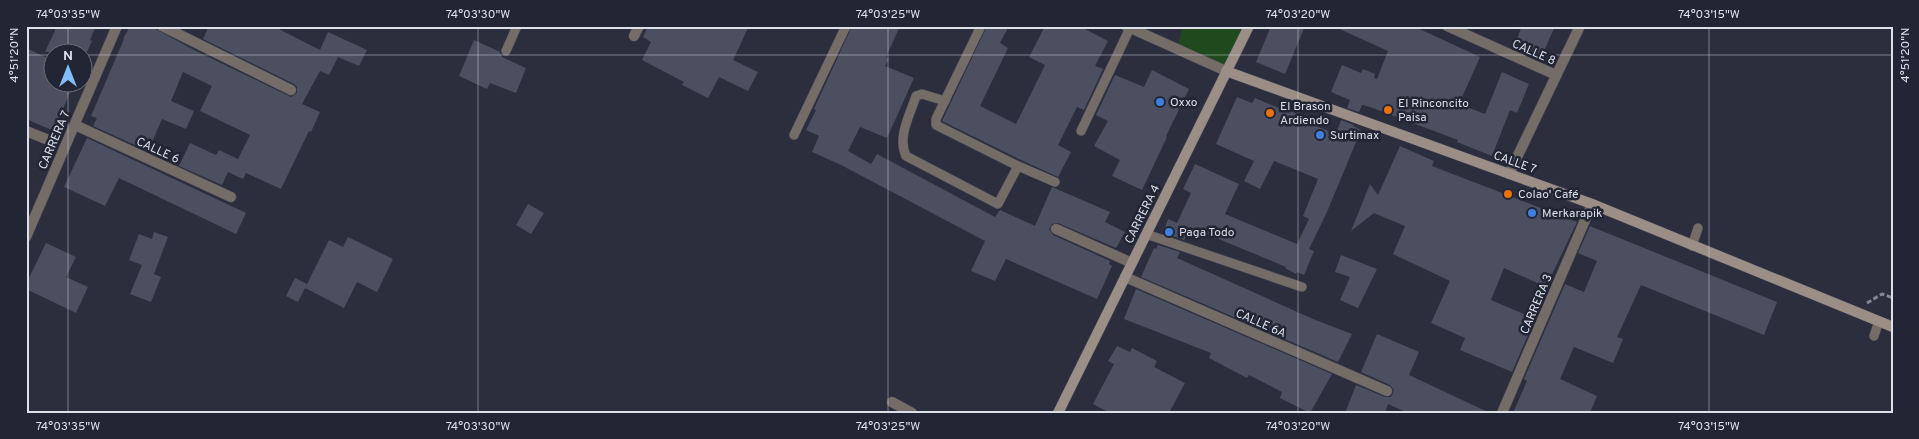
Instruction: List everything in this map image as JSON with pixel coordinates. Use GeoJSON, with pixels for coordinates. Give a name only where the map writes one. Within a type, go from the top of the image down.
{"type":"FeatureCollection","features":[{"type":"Feature","properties":{"kind":"street","name":"CARRERA 7"},"geometry":{"type":"LineString","coordinates":[[26,237],[117,26]]}},
{"type":"Feature","properties":{"kind":"street"},"geometry":{"type":"LineString","coordinates":[[162,26],[291,90]]}},
{"type":"Feature","properties":{"kind":"street","name":"CARRERA 4"},"geometry":{"type":"LineString","coordinates":[[1059,412],[1249,26]]}},
{"type":"Feature","properties":{"kind":"street","name":"CALLE 8"},"geometry":{"type":"LineString","coordinates":[[1447,26],[1556,75]]}},
{"type":"Feature","properties":{"kind":"street"},"geometry":{"type":"LineString","coordinates":[[1508,174],[1580,26]]}},
{"type":"Feature","properties":{"kind":"street","name":"CALLE 7"},"geometry":{"type":"LineString","coordinates":[[1128,27],[1226,71],[1592,204],[1893,327]]}},
{"type":"Feature","properties":{"kind":"street","name":"CALLE 6"},"geometry":{"type":"LineString","coordinates":[[74,125],[231,197]]}},
{"type":"Feature","properties":{"kind":"street"},"geometry":{"type":"LineString","coordinates":[[26,131],[51,142]]}},
{"type":"Feature","properties":{"kind":"street","name":"CARRERA 3"},"geometry":{"type":"LineString","coordinates":[[1502,413],[1592,204]]}},
{"type":"Feature","properties":{"kind":"street"},"geometry":{"type":"LineString","coordinates":[[1056,230],[1132,263]]}},
{"type":"Feature","properties":{"kind":"street","name":"CALLE 6A"},"geometry":{"type":"LineString","coordinates":[[1125,277],[1388,391]]}},
{"type":"Feature","properties":{"kind":"street"},"geometry":{"type":"LineString","coordinates":[[892,402],[912,413]]}},
{"type":"Feature","properties":{"kind":"lane"},"geometry":{"type":"LineString","coordinates":[[506,51],[518,26]]}},
{"type":"Feature","properties":{"kind":"lane"},"geometry":{"type":"LineString","coordinates":[[794,135],[846,26]]}},
{"type":"Feature","properties":{"kind":"lane"},"geometry":{"type":"LineString","coordinates":[[981,26],[935,122],[936,125],[1018,166],[1055,182]]}},
{"type":"Feature","properties":{"kind":"lane"},"geometry":{"type":"LineString","coordinates":[[1082,131],[1128,27]]}},
{"type":"Feature","properties":{"kind":"lane"},"geometry":{"type":"LineString","coordinates":[[945,101],[922,94],[916,96],[903,136],[902,147],[906,156],[998,204],[1018,166]]}},
{"type":"Feature","properties":{"kind":"lane"},"geometry":{"type":"LineString","coordinates":[[1692,246],[1698,228]]}},
{"type":"Feature","properties":{"kind":"lane"},"geometry":{"type":"LineString","coordinates":[[1146,234],[1302,287]]}},
{"type":"Feature","properties":{"kind":"lane"},"geometry":{"type":"LineString","coordinates":[[1874,336],[1879,321]]}},
{"type":"Feature","properties":{"kind":"path"},"geometry":{"type":"LineString","coordinates":[[1853,311],[1882,294],[1893,298]]}},
{"type":"Feature","properties":{"kind":"green space"},"geometry":{"type":"Polygon","coordinates":[[[1183,26],[1249,26],[1226,71],[1177,49],[1183,26]]]}},
{"type":"Feature","properties":{"kind":"building"},"geometry":{"type":"Polygon","coordinates":[[[57,26],[96,26],[90,40],[92,42],[50,42],[57,26]]]}},
{"type":"Feature","properties":{"kind":"building"},"geometry":{"type":"Polygon","coordinates":[[[130,26],[150,26],[196,51],[291,97],[297,93],[297,87],[294,84],[203,39],[209,26],[273,26],[320,50],[328,32],[367,50],[359,66],[338,57],[329,75],[320,71],[302,104],[320,112],[281,189],[246,173],[243,179],[228,172],[222,185],[179,166],[190,143],[216,155],[219,150],[238,159],[250,135],[200,111],[212,86],[183,72],[171,101],[194,111],[186,129],[162,119],[148,151],[93,126],[97,118],[91,116],[130,26]]]}},
{"type":"Feature","properties":{"kind":"building"},"geometry":{"type":"Polygon","coordinates":[[[648,26],[749,26],[733,60],[758,72],[748,91],[719,77],[708,98],[682,85],[684,82],[642,60],[651,42],[643,37],[648,26]]]}},
{"type":"Feature","properties":{"kind":"building"},"geometry":{"type":"Polygon","coordinates":[[[852,26],[900,26],[886,57],[889,59],[885,66],[914,78],[887,138],[860,127],[848,151],[871,164],[877,154],[995,217],[1000,210],[1035,226],[1052,187],[1110,212],[1105,222],[1125,232],[1116,248],[1058,223],[1052,224],[1049,229],[1053,235],[1110,261],[1109,264],[1112,266],[1097,299],[1006,259],[995,281],[971,271],[985,241],[841,165],[812,152],[819,136],[806,130],[852,26]]]}},
{"type":"Feature","properties":{"kind":"building"},"geometry":{"type":"Polygon","coordinates":[[[987,26],[1009,26],[1000,43],[1008,48],[980,106],[1016,124],[1045,65],[1029,57],[1045,26],[1079,26],[1108,41],[1095,66],[1103,69],[1084,110],[1077,107],[1058,145],[1071,152],[1058,177],[942,121],[987,26]]]}},
{"type":"Feature","properties":{"kind":"building"},"geometry":{"type":"Polygon","coordinates":[[[1271,26],[1305,26],[1285,74],[1256,62],[1271,26]]]}},
{"type":"Feature","properties":{"kind":"building"},"geometry":{"type":"Polygon","coordinates":[[[1333,26],[1413,26],[1480,57],[1459,104],[1485,114],[1502,72],[1529,84],[1517,113],[1510,110],[1492,156],[1457,142],[1458,140],[1370,107],[1362,105],[1359,112],[1347,108],[1350,100],[1331,92],[1342,65],[1361,73],[1363,69],[1375,74],[1374,78],[1377,79],[1388,51],[1333,26]]]}},
{"type":"Feature","properties":{"kind":"building"},"geometry":{"type":"Polygon","coordinates":[[[1522,26],[1555,26],[1540,60],[1513,48],[1522,26]]]}},
{"type":"Feature","properties":{"kind":"building"},"geometry":{"type":"Polygon","coordinates":[[[474,40],[500,52],[502,57],[526,68],[516,93],[490,83],[487,89],[459,76],[474,40]]]}},
{"type":"Feature","properties":{"kind":"building"},"geometry":{"type":"Polygon","coordinates":[[[26,48],[42,55],[42,92],[70,92],[54,131],[26,119],[26,48]]]}},
{"type":"Feature","properties":{"kind":"building"},"geometry":{"type":"Polygon","coordinates":[[[1152,70],[1189,89],[1142,190],[1112,176],[1120,160],[1094,146],[1108,121],[1096,115],[1115,75],[1144,87],[1152,70]]]}},
{"type":"Feature","properties":{"kind":"building"},"geometry":{"type":"Polygon","coordinates":[[[1237,97],[1252,103],[1255,98],[1281,109],[1282,107],[1296,113],[1294,117],[1336,134],[1341,120],[1361,130],[1327,212],[1309,249],[1314,251],[1304,275],[1297,272],[1296,274],[1286,267],[1190,227],[1184,240],[1163,233],[1168,219],[1177,223],[1191,193],[1183,189],[1195,164],[1239,184],[1225,214],[1297,244],[1309,219],[1303,216],[1318,179],[1274,161],[1260,189],[1244,181],[1254,161],[1216,144],[1237,97]]]}},
{"type":"Feature","properties":{"kind":"building"},"geometry":{"type":"Polygon","coordinates":[[[87,138],[246,213],[236,234],[119,178],[105,206],[64,187],[87,138]]]}},
{"type":"Feature","properties":{"kind":"building"},"geometry":{"type":"Polygon","coordinates":[[[1400,146],[1434,161],[1432,166],[1577,222],[1546,287],[1504,268],[1491,300],[1535,319],[1512,372],[1460,350],[1465,338],[1431,323],[1450,281],[1393,254],[1405,226],[1374,213],[1351,231],[1370,184],[1378,195],[1400,146]]]}},
{"type":"Feature","properties":{"kind":"building"},"geometry":{"type":"Polygon","coordinates":[[[528,204],[544,213],[531,234],[516,225],[528,204]]]}},
{"type":"Feature","properties":{"kind":"building"},"geometry":{"type":"Polygon","coordinates":[[[1590,226],[1777,302],[1764,335],[1641,285],[1617,337],[1623,339],[1613,363],[1574,347],[1560,379],[1597,396],[1590,413],[1513,413],[1527,381],[1524,379],[1565,284],[1584,292],[1597,261],[1578,253],[1590,226]]]}},
{"type":"Feature","properties":{"kind":"building"},"geometry":{"type":"Polygon","coordinates":[[[154,232],[168,237],[154,274],[161,277],[151,302],[130,294],[142,265],[129,260],[139,234],[152,239],[154,232]]]}},
{"type":"Feature","properties":{"kind":"building"},"geometry":{"type":"Polygon","coordinates":[[[348,237],[393,259],[377,292],[357,282],[344,308],[305,288],[329,240],[343,247],[348,237]]]}},
{"type":"Feature","properties":{"kind":"building"},"geometry":{"type":"Polygon","coordinates":[[[46,243],[76,257],[66,277],[88,287],[76,313],[26,289],[26,284],[46,243]]]}},
{"type":"Feature","properties":{"kind":"building"},"geometry":{"type":"Polygon","coordinates":[[[1158,245],[1180,252],[1177,258],[1313,319],[1352,334],[1338,362],[1141,277],[1154,248],[1156,249],[1158,245]]]}},
{"type":"Feature","properties":{"kind":"building"},"geometry":{"type":"Polygon","coordinates":[[[1341,255],[1377,269],[1358,308],[1340,300],[1350,277],[1335,272],[1341,255]]]}},
{"type":"Feature","properties":{"kind":"building"},"geometry":{"type":"Polygon","coordinates":[[[295,278],[307,284],[298,302],[286,296],[295,278]]]}},
{"type":"Feature","properties":{"kind":"building"},"geometry":{"type":"Polygon","coordinates":[[[1136,289],[1332,374],[1310,413],[1280,398],[1282,392],[1249,375],[1247,378],[1209,358],[1211,353],[1124,319],[1136,289]]]}},
{"type":"Feature","properties":{"kind":"building"},"geometry":{"type":"Polygon","coordinates":[[[1377,334],[1419,352],[1409,375],[1490,413],[1408,413],[1388,404],[1385,413],[1345,413],[1356,385],[1385,397],[1391,397],[1393,393],[1394,390],[1390,385],[1361,372],[1377,334]]]}},
{"type":"Feature","properties":{"kind":"building"},"geometry":{"type":"Polygon","coordinates":[[[1117,346],[1130,352],[1132,348],[1157,361],[1154,367],[1185,383],[1169,413],[1110,413],[1093,404],[1114,364],[1108,361],[1117,346]]]}},
{"type":"Feature","properties":{"kind":"place","name":"Oxxo"},"geometry":{"type":"Point","coordinates":[1160,102]}},
{"type":"Feature","properties":{"kind":"place","name":"El Rinconcito Paisa"},"geometry":{"type":"Point","coordinates":[1388,110]}},
{"type":"Feature","properties":{"kind":"place","name":"El Brason Ardiendo"},"geometry":{"type":"Point","coordinates":[1270,113]}},
{"type":"Feature","properties":{"kind":"place","name":"Surtimax"},"geometry":{"type":"Point","coordinates":[1320,135]}},
{"type":"Feature","properties":{"kind":"place","name":"Colao' Café"},"geometry":{"type":"Point","coordinates":[1508,194]}},
{"type":"Feature","properties":{"kind":"place","name":"Merkarapik"},"geometry":{"type":"Point","coordinates":[1532,213]}},
{"type":"Feature","properties":{"kind":"place","name":"Paga Todo"},"geometry":{"type":"Point","coordinates":[1169,232]}}]}
